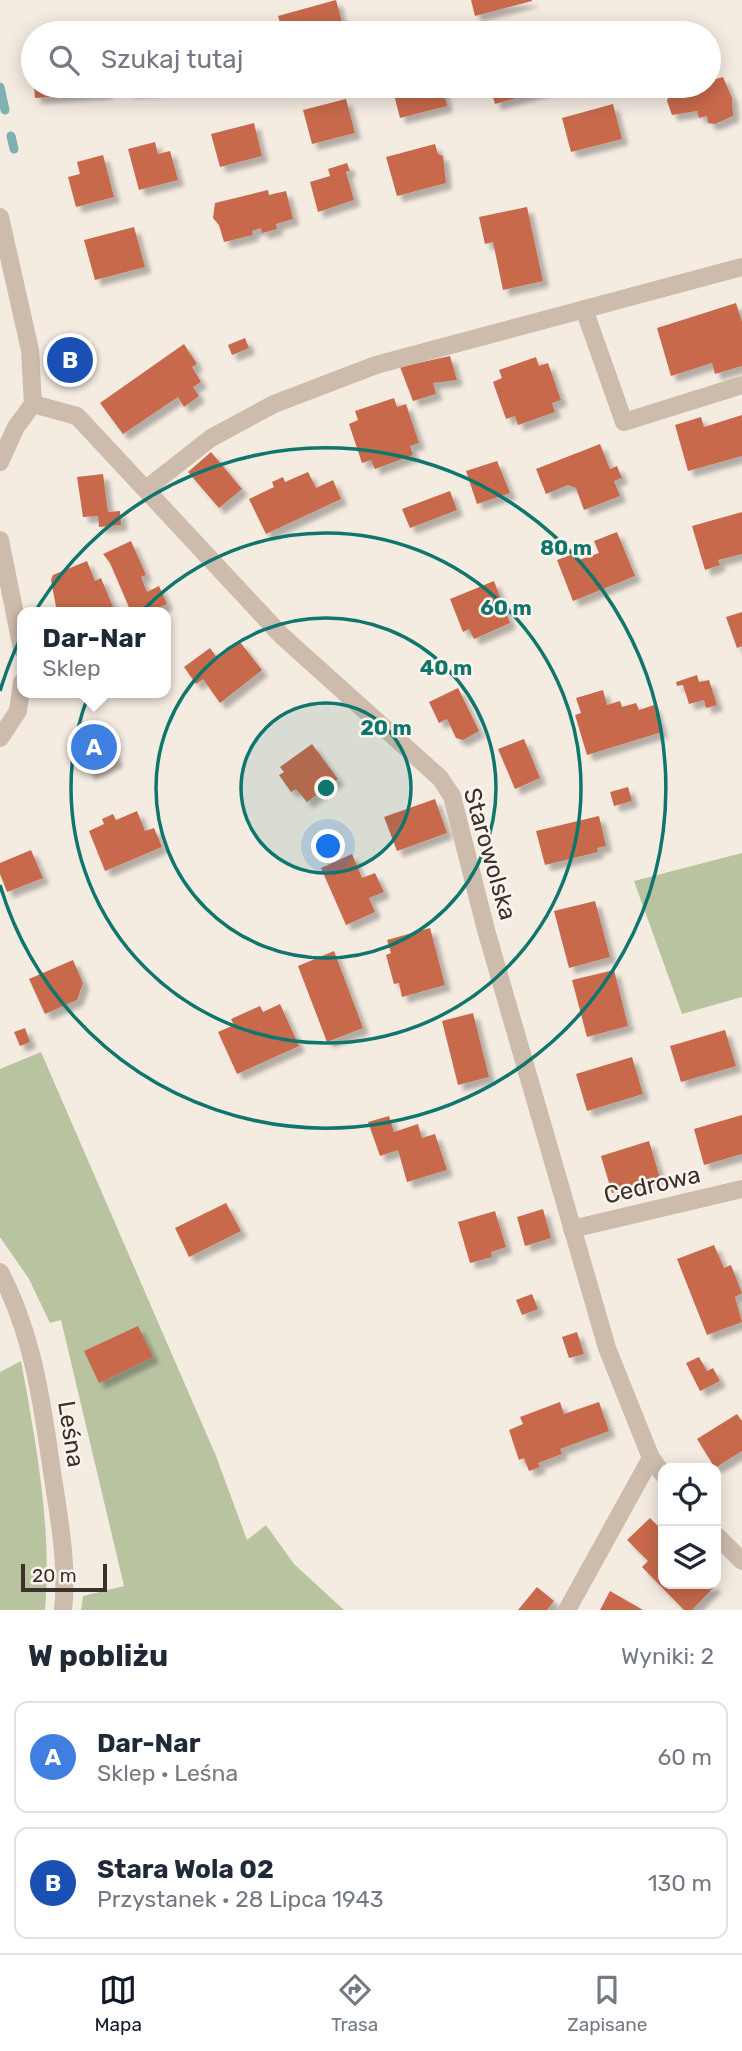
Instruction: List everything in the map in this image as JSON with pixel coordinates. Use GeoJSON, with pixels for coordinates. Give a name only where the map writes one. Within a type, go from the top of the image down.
{"type":"FeatureCollection","features":[{"type":"Feature","properties":{"kind":"street"},"geometry":{"type":"LineString","coordinates":[[0,217],[30,350],[33,404],[16,427],[0,462]]}},
{"type":"Feature","properties":{"kind":"street"},"geometry":{"type":"LineString","coordinates":[[146,489],[211,438],[274,404],[376,365],[742,267]]}},
{"type":"Feature","properties":{"kind":"street"},"geometry":{"type":"LineString","coordinates":[[584,309],[624,422],[742,385]]}},
{"type":"Feature","properties":{"kind":"street","name":"Starowolska"},"geometry":{"type":"LineString","coordinates":[[33,404],[77,416],[282,636],[440,778],[452,796],[486,930],[607,1348],[651,1458],[658,1467]]}},
{"type":"Feature","properties":{"kind":"street"},"geometry":{"type":"LineString","coordinates":[[0,540],[8,566],[17,619]]}},
{"type":"Feature","properties":{"kind":"street"},"geometry":{"type":"LineString","coordinates":[[0,738],[18,711],[20,698]]}},
{"type":"Feature","properties":{"kind":"street","name":"Cedrowa"},"geometry":{"type":"LineString","coordinates":[[572,1228],[742,1189]]}},
{"type":"Feature","properties":{"kind":"street","name":"Leśna"},"geometry":{"type":"LineString","coordinates":[[0,1272],[14,1299],[35,1362],[61,1531],[65,1593],[62,1610]]}},
{"type":"Feature","properties":{"kind":"street"},"geometry":{"type":"LineString","coordinates":[[568,1610],[651,1458]]}},
{"type":"Feature","properties":{"kind":"street"},"geometry":{"type":"LineString","coordinates":[[721,1540],[742,1561]]}},
{"type":"Feature","properties":{"kind":"green space"},"geometry":{"type":"Polygon","coordinates":[[[742,853],[742,997],[682,1014],[634,881],[742,853]]]}},
{"type":"Feature","properties":{"kind":"green space"},"geometry":{"type":"Polygon","coordinates":[[[41,1052],[216,1456],[247,1540],[266,1525],[294,1564],[344,1610],[81,1610],[83,1596],[124,1586],[61,1320],[50,1323],[29,1279],[0,1237],[0,1069],[41,1052]]]}},
{"type":"Feature","properties":{"kind":"green space"},"geometry":{"type":"Polygon","coordinates":[[[21,1361],[37,1454],[44,1516],[47,1579],[45,1610],[0,1610],[0,1372],[21,1361]]]}},
{"type":"Feature","properties":{"kind":"building"},"geometry":{"type":"Polygon","coordinates":[[[336,0],[342,21],[279,21],[278,16],[336,0]]]}},
{"type":"Feature","properties":{"kind":"building"},"geometry":{"type":"Polygon","coordinates":[[[471,0],[532,0],[532,1],[475,16],[471,0]]]}},
{"type":"Feature","properties":{"kind":"building"},"geometry":{"type":"Polygon","coordinates":[[[721,78],[732,98],[733,116],[715,124],[708,123],[707,116],[699,118],[697,111],[672,115],[668,98],[721,98],[721,78]]]}},
{"type":"Feature","properties":{"kind":"building"},"geometry":{"type":"Polygon","coordinates":[[[395,98],[445,98],[447,106],[400,118],[395,98]]]}},
{"type":"Feature","properties":{"kind":"building"},"geometry":{"type":"Polygon","coordinates":[[[493,98],[516,98],[495,104],[493,98]]]}},
{"type":"Feature","properties":{"kind":"building"},"geometry":{"type":"Polygon","coordinates":[[[346,99],[355,133],[312,144],[303,110],[346,99]]]}},
{"type":"Feature","properties":{"kind":"building"},"geometry":{"type":"Polygon","coordinates":[[[613,104],[622,139],[571,152],[562,118],[613,104]]]}},
{"type":"Feature","properties":{"kind":"building"},"geometry":{"type":"Polygon","coordinates":[[[254,123],[262,156],[220,167],[211,134],[254,123]]]}},
{"type":"Feature","properties":{"kind":"building"},"geometry":{"type":"Polygon","coordinates":[[[155,142],[158,154],[170,151],[178,180],[139,190],[128,149],[155,142]]]}},
{"type":"Feature","properties":{"kind":"building"},"geometry":{"type":"Polygon","coordinates":[[[435,144],[438,154],[443,156],[446,183],[397,196],[386,157],[435,144]]]}},
{"type":"Feature","properties":{"kind":"building"},"geometry":{"type":"Polygon","coordinates":[[[103,155],[114,197],[76,207],[68,177],[80,174],[77,162],[103,155]]]}},
{"type":"Feature","properties":{"kind":"building"},"geometry":{"type":"Polygon","coordinates":[[[347,163],[350,171],[346,172],[354,200],[318,212],[310,182],[330,176],[328,169],[347,163]]]}},
{"type":"Feature","properties":{"kind":"building"},"geometry":{"type":"Polygon","coordinates":[[[268,190],[269,195],[286,191],[293,219],[276,224],[277,229],[262,233],[261,228],[252,231],[253,235],[224,242],[219,225],[213,218],[215,203],[268,190]]]}},
{"type":"Feature","properties":{"kind":"building"},"geometry":{"type":"Polygon","coordinates":[[[527,207],[543,281],[503,290],[493,242],[485,244],[479,217],[527,207]]]}},
{"type":"Feature","properties":{"kind":"building"},"geometry":{"type":"Polygon","coordinates":[[[134,227],[145,267],[95,280],[84,240],[134,227]]]}},
{"type":"Feature","properties":{"kind":"building"},"geometry":{"type":"Polygon","coordinates":[[[736,303],[742,322],[742,366],[715,374],[712,363],[671,376],[657,328],[736,303]]]}},
{"type":"Feature","properties":{"kind":"building"},"geometry":{"type":"Polygon","coordinates":[[[245,338],[249,348],[232,355],[228,345],[245,338]]]}},
{"type":"Feature","properties":{"kind":"building"},"geometry":{"type":"Polygon","coordinates":[[[184,344],[197,364],[192,367],[201,382],[193,387],[199,396],[184,407],[178,397],[123,434],[100,403],[184,344]]]}},
{"type":"Feature","properties":{"kind":"building"},"geometry":{"type":"Polygon","coordinates":[[[450,356],[457,380],[433,383],[436,394],[413,401],[400,367],[450,356]]]}},
{"type":"Feature","properties":{"kind":"building"},"geometry":{"type":"Polygon","coordinates":[[[536,357],[539,366],[548,363],[561,400],[552,403],[555,412],[518,425],[515,416],[506,419],[493,382],[502,378],[499,370],[536,357]]]}},
{"type":"Feature","properties":{"kind":"building"},"geometry":{"type":"Polygon","coordinates":[[[394,398],[397,407],[406,404],[419,443],[410,446],[413,455],[375,469],[371,460],[362,463],[349,424],[358,420],[355,411],[394,398]]]}},
{"type":"Feature","properties":{"kind":"building"},"geometry":{"type":"Polygon","coordinates":[[[742,415],[742,456],[688,471],[675,425],[701,417],[704,427],[742,415]]]}},
{"type":"Feature","properties":{"kind":"building"},"geometry":{"type":"Polygon","coordinates":[[[600,444],[610,469],[617,466],[622,478],[614,481],[620,496],[584,510],[576,488],[568,485],[546,494],[536,469],[600,444]]]}},
{"type":"Feature","properties":{"kind":"building"},"geometry":{"type":"Polygon","coordinates":[[[211,452],[242,489],[219,508],[188,472],[211,452]]]}},
{"type":"Feature","properties":{"kind":"building"},"geometry":{"type":"Polygon","coordinates":[[[497,461],[510,493],[477,504],[466,471],[497,461]]]}},
{"type":"Feature","properties":{"kind":"building"},"geometry":{"type":"Polygon","coordinates":[[[308,472],[316,488],[333,480],[341,499],[266,534],[249,499],[274,487],[272,482],[283,477],[285,482],[308,472]]]}},
{"type":"Feature","properties":{"kind":"building"},"geometry":{"type":"Polygon","coordinates":[[[103,474],[108,512],[120,511],[121,525],[99,527],[98,516],[83,517],[77,477],[103,474]]]}},
{"type":"Feature","properties":{"kind":"building"},"geometry":{"type":"Polygon","coordinates":[[[450,491],[457,510],[410,528],[402,509],[450,491]]]}},
{"type":"Feature","properties":{"kind":"building"},"geometry":{"type":"Polygon","coordinates":[[[742,512],[742,554],[718,560],[720,565],[705,570],[692,526],[742,512]]]}},
{"type":"Feature","properties":{"kind":"building"},"geometry":{"type":"Polygon","coordinates":[[[617,532],[635,576],[573,601],[557,560],[576,553],[579,560],[599,553],[594,541],[617,532]]]}},
{"type":"Feature","properties":{"kind":"building"},"geometry":{"type":"Polygon","coordinates":[[[131,541],[146,575],[141,577],[147,592],[159,586],[167,604],[160,607],[129,607],[110,563],[103,554],[131,541]]]}},
{"type":"Feature","properties":{"kind":"building"},"geometry":{"type":"Polygon","coordinates":[[[87,561],[95,581],[101,578],[113,607],[56,607],[51,580],[53,575],[87,561]]]}},
{"type":"Feature","properties":{"kind":"building"},"geometry":{"type":"Polygon","coordinates":[[[494,581],[510,623],[474,639],[469,629],[463,632],[450,599],[494,581]]]}},
{"type":"Feature","properties":{"kind":"building"},"geometry":{"type":"Polygon","coordinates":[[[742,612],[742,646],[737,648],[726,617],[742,612]]]}},
{"type":"Feature","properties":{"kind":"building"},"geometry":{"type":"Polygon","coordinates":[[[240,642],[262,670],[220,703],[203,679],[196,684],[184,667],[210,648],[218,659],[240,642]]]}},
{"type":"Feature","properties":{"kind":"building"},"geometry":{"type":"Polygon","coordinates":[[[697,675],[699,682],[709,680],[717,705],[706,708],[704,700],[689,704],[683,685],[677,686],[676,682],[697,675]]]}},
{"type":"Feature","properties":{"kind":"building"},"geometry":{"type":"Polygon","coordinates":[[[458,688],[479,731],[463,740],[456,738],[447,719],[439,723],[429,702],[458,688]]]}},
{"type":"Feature","properties":{"kind":"building"},"geometry":{"type":"Polygon","coordinates":[[[603,690],[607,705],[620,701],[622,707],[636,703],[639,710],[654,705],[662,732],[587,755],[575,715],[581,713],[576,698],[603,690]]]}},
{"type":"Feature","properties":{"kind":"building"},"geometry":{"type":"Polygon","coordinates":[[[99,722],[117,761],[89,774],[71,734],[99,722]]]}},
{"type":"Feature","properties":{"kind":"building"},"geometry":{"type":"Polygon","coordinates":[[[524,739],[540,778],[515,789],[498,749],[524,739]]]}},
{"type":"Feature","properties":{"kind":"building"},"geometry":{"type":"Polygon","coordinates":[[[312,744],[338,779],[307,802],[296,789],[291,792],[279,775],[284,772],[280,767],[312,744]]]}},
{"type":"Feature","properties":{"kind":"building"},"geometry":{"type":"Polygon","coordinates":[[[628,787],[632,801],[614,806],[610,792],[628,787]]]}},
{"type":"Feature","properties":{"kind":"building"},"geometry":{"type":"Polygon","coordinates":[[[435,799],[447,833],[397,851],[384,817],[435,799]]]}},
{"type":"Feature","properties":{"kind":"building"},"geometry":{"type":"Polygon","coordinates":[[[137,811],[145,831],[154,828],[162,847],[105,871],[89,831],[104,824],[102,819],[113,814],[116,820],[137,811]]]}},
{"type":"Feature","properties":{"kind":"building"},"geometry":{"type":"Polygon","coordinates":[[[599,816],[606,846],[597,848],[598,852],[545,865],[536,831],[599,816]]]}},
{"type":"Feature","properties":{"kind":"building"},"geometry":{"type":"Polygon","coordinates":[[[31,850],[43,878],[7,892],[0,874],[0,863],[31,850]]]}},
{"type":"Feature","properties":{"kind":"building"},"geometry":{"type":"Polygon","coordinates":[[[352,854],[362,878],[375,873],[384,892],[369,898],[375,912],[346,925],[321,868],[352,854]]]}},
{"type":"Feature","properties":{"kind":"building"},"geometry":{"type":"Polygon","coordinates":[[[595,901],[610,957],[569,968],[554,911],[595,901]]]}},
{"type":"Feature","properties":{"kind":"building"},"geometry":{"type":"Polygon","coordinates":[[[430,928],[445,985],[402,997],[399,983],[394,984],[386,955],[391,953],[387,940],[430,928]]]}},
{"type":"Feature","properties":{"kind":"building"},"geometry":{"type":"Polygon","coordinates":[[[334,951],[363,1028],[327,1042],[298,966],[334,951]]]}},
{"type":"Feature","properties":{"kind":"building"},"geometry":{"type":"Polygon","coordinates":[[[73,960],[83,983],[77,1000],[45,1014],[29,979],[73,960]]]}},
{"type":"Feature","properties":{"kind":"building"},"geometry":{"type":"Polygon","coordinates":[[[614,970],[628,1026],[587,1037],[572,980],[614,970]]]}},
{"type":"Feature","properties":{"kind":"building"},"geometry":{"type":"Polygon","coordinates":[[[280,1004],[299,1046],[237,1074],[218,1032],[234,1025],[231,1019],[260,1006],[263,1012],[280,1004]]]}},
{"type":"Feature","properties":{"kind":"building"},"geometry":{"type":"Polygon","coordinates":[[[473,1013],[489,1077],[458,1085],[442,1021],[473,1013]]]}},
{"type":"Feature","properties":{"kind":"building"},"geometry":{"type":"Polygon","coordinates":[[[25,1028],[30,1042],[20,1046],[14,1032],[25,1028]]]}},
{"type":"Feature","properties":{"kind":"building"},"geometry":{"type":"Polygon","coordinates":[[[725,1030],[736,1066],[681,1082],[670,1046],[725,1030]]]}},
{"type":"Feature","properties":{"kind":"building"},"geometry":{"type":"Polygon","coordinates":[[[632,1057],[643,1094],[587,1111],[576,1074],[632,1057]]]}},
{"type":"Feature","properties":{"kind":"building"},"geometry":{"type":"Polygon","coordinates":[[[742,1115],[742,1154],[704,1165],[694,1129],[742,1115]]]}},
{"type":"Feature","properties":{"kind":"building"},"geometry":{"type":"Polygon","coordinates":[[[389,1116],[394,1132],[418,1124],[422,1138],[435,1134],[447,1170],[407,1182],[398,1150],[380,1156],[368,1122],[389,1116]]]}},
{"type":"Feature","properties":{"kind":"building"},"geometry":{"type":"Polygon","coordinates":[[[649,1141],[660,1178],[612,1193],[601,1156],[649,1141]]]}},
{"type":"Feature","properties":{"kind":"building"},"geometry":{"type":"Polygon","coordinates":[[[226,1203],[241,1231],[189,1257],[175,1228],[226,1203]]]}},
{"type":"Feature","properties":{"kind":"building"},"geometry":{"type":"Polygon","coordinates":[[[543,1209],[551,1238],[525,1246],[517,1217],[543,1209]]]}},
{"type":"Feature","properties":{"kind":"building"},"geometry":{"type":"Polygon","coordinates":[[[495,1211],[506,1247],[491,1252],[492,1257],[470,1263],[458,1222],[495,1211]]]}},
{"type":"Feature","properties":{"kind":"building"},"geometry":{"type":"Polygon","coordinates":[[[714,1245],[724,1268],[731,1265],[742,1293],[735,1297],[742,1322],[707,1335],[677,1259],[714,1245]]]}},
{"type":"Feature","properties":{"kind":"building"},"geometry":{"type":"Polygon","coordinates":[[[532,1294],[538,1309],[522,1315],[516,1300],[532,1294]]]}},
{"type":"Feature","properties":{"kind":"building"},"geometry":{"type":"Polygon","coordinates":[[[138,1326],[153,1357],[99,1383],[84,1351],[138,1326]]]}},
{"type":"Feature","properties":{"kind":"building"},"geometry":{"type":"Polygon","coordinates":[[[577,1332],[584,1354],[569,1358],[562,1337],[577,1332]]]}},
{"type":"Feature","properties":{"kind":"building"},"geometry":{"type":"Polygon","coordinates":[[[699,1357],[707,1371],[713,1368],[720,1381],[700,1391],[686,1363],[699,1357]]]}},
{"type":"Feature","properties":{"kind":"building"},"geometry":{"type":"Polygon","coordinates":[[[560,1402],[564,1414],[599,1402],[609,1431],[560,1449],[562,1454],[538,1463],[540,1467],[529,1471],[524,1458],[519,1460],[509,1430],[523,1424],[520,1417],[560,1402]]]}},
{"type":"Feature","properties":{"kind":"building"},"geometry":{"type":"Polygon","coordinates":[[[737,1414],[742,1421],[742,1451],[721,1464],[712,1463],[697,1439],[737,1414]]]}},
{"type":"Feature","properties":{"kind":"building"},"geometry":{"type":"Polygon","coordinates":[[[650,1518],[658,1526],[658,1583],[642,1567],[648,1561],[627,1540],[650,1518]]]}},
{"type":"Feature","properties":{"kind":"building"},"geometry":{"type":"Polygon","coordinates":[[[537,1587],[554,1601],[547,1610],[518,1610],[537,1587]]]}},
{"type":"Feature","properties":{"kind":"building"},"geometry":{"type":"Polygon","coordinates":[[[663,1589],[712,1589],[692,1610],[684,1610],[663,1589]]]}},
{"type":"Feature","properties":{"kind":"building"},"geometry":{"type":"Polygon","coordinates":[[[610,1591],[643,1610],[600,1610],[610,1591]]]}},
{"type":"Feature","properties":{"kind":"waterway"},"geometry":{"type":"LineString","coordinates":[[0,87],[5,110]]}},
{"type":"Feature","properties":{"kind":"waterway"},"geometry":{"type":"LineString","coordinates":[[11,136],[14,149]]}},
{"type":"Feature","properties":{"kind":"place","name":"Stara Wola 02"},"geometry":{"type":"Point","coordinates":[70,360]}},
{"type":"Feature","properties":{"kind":"place","name":"Dar-Nar"},"geometry":{"type":"Point","coordinates":[94,747]}}]}
